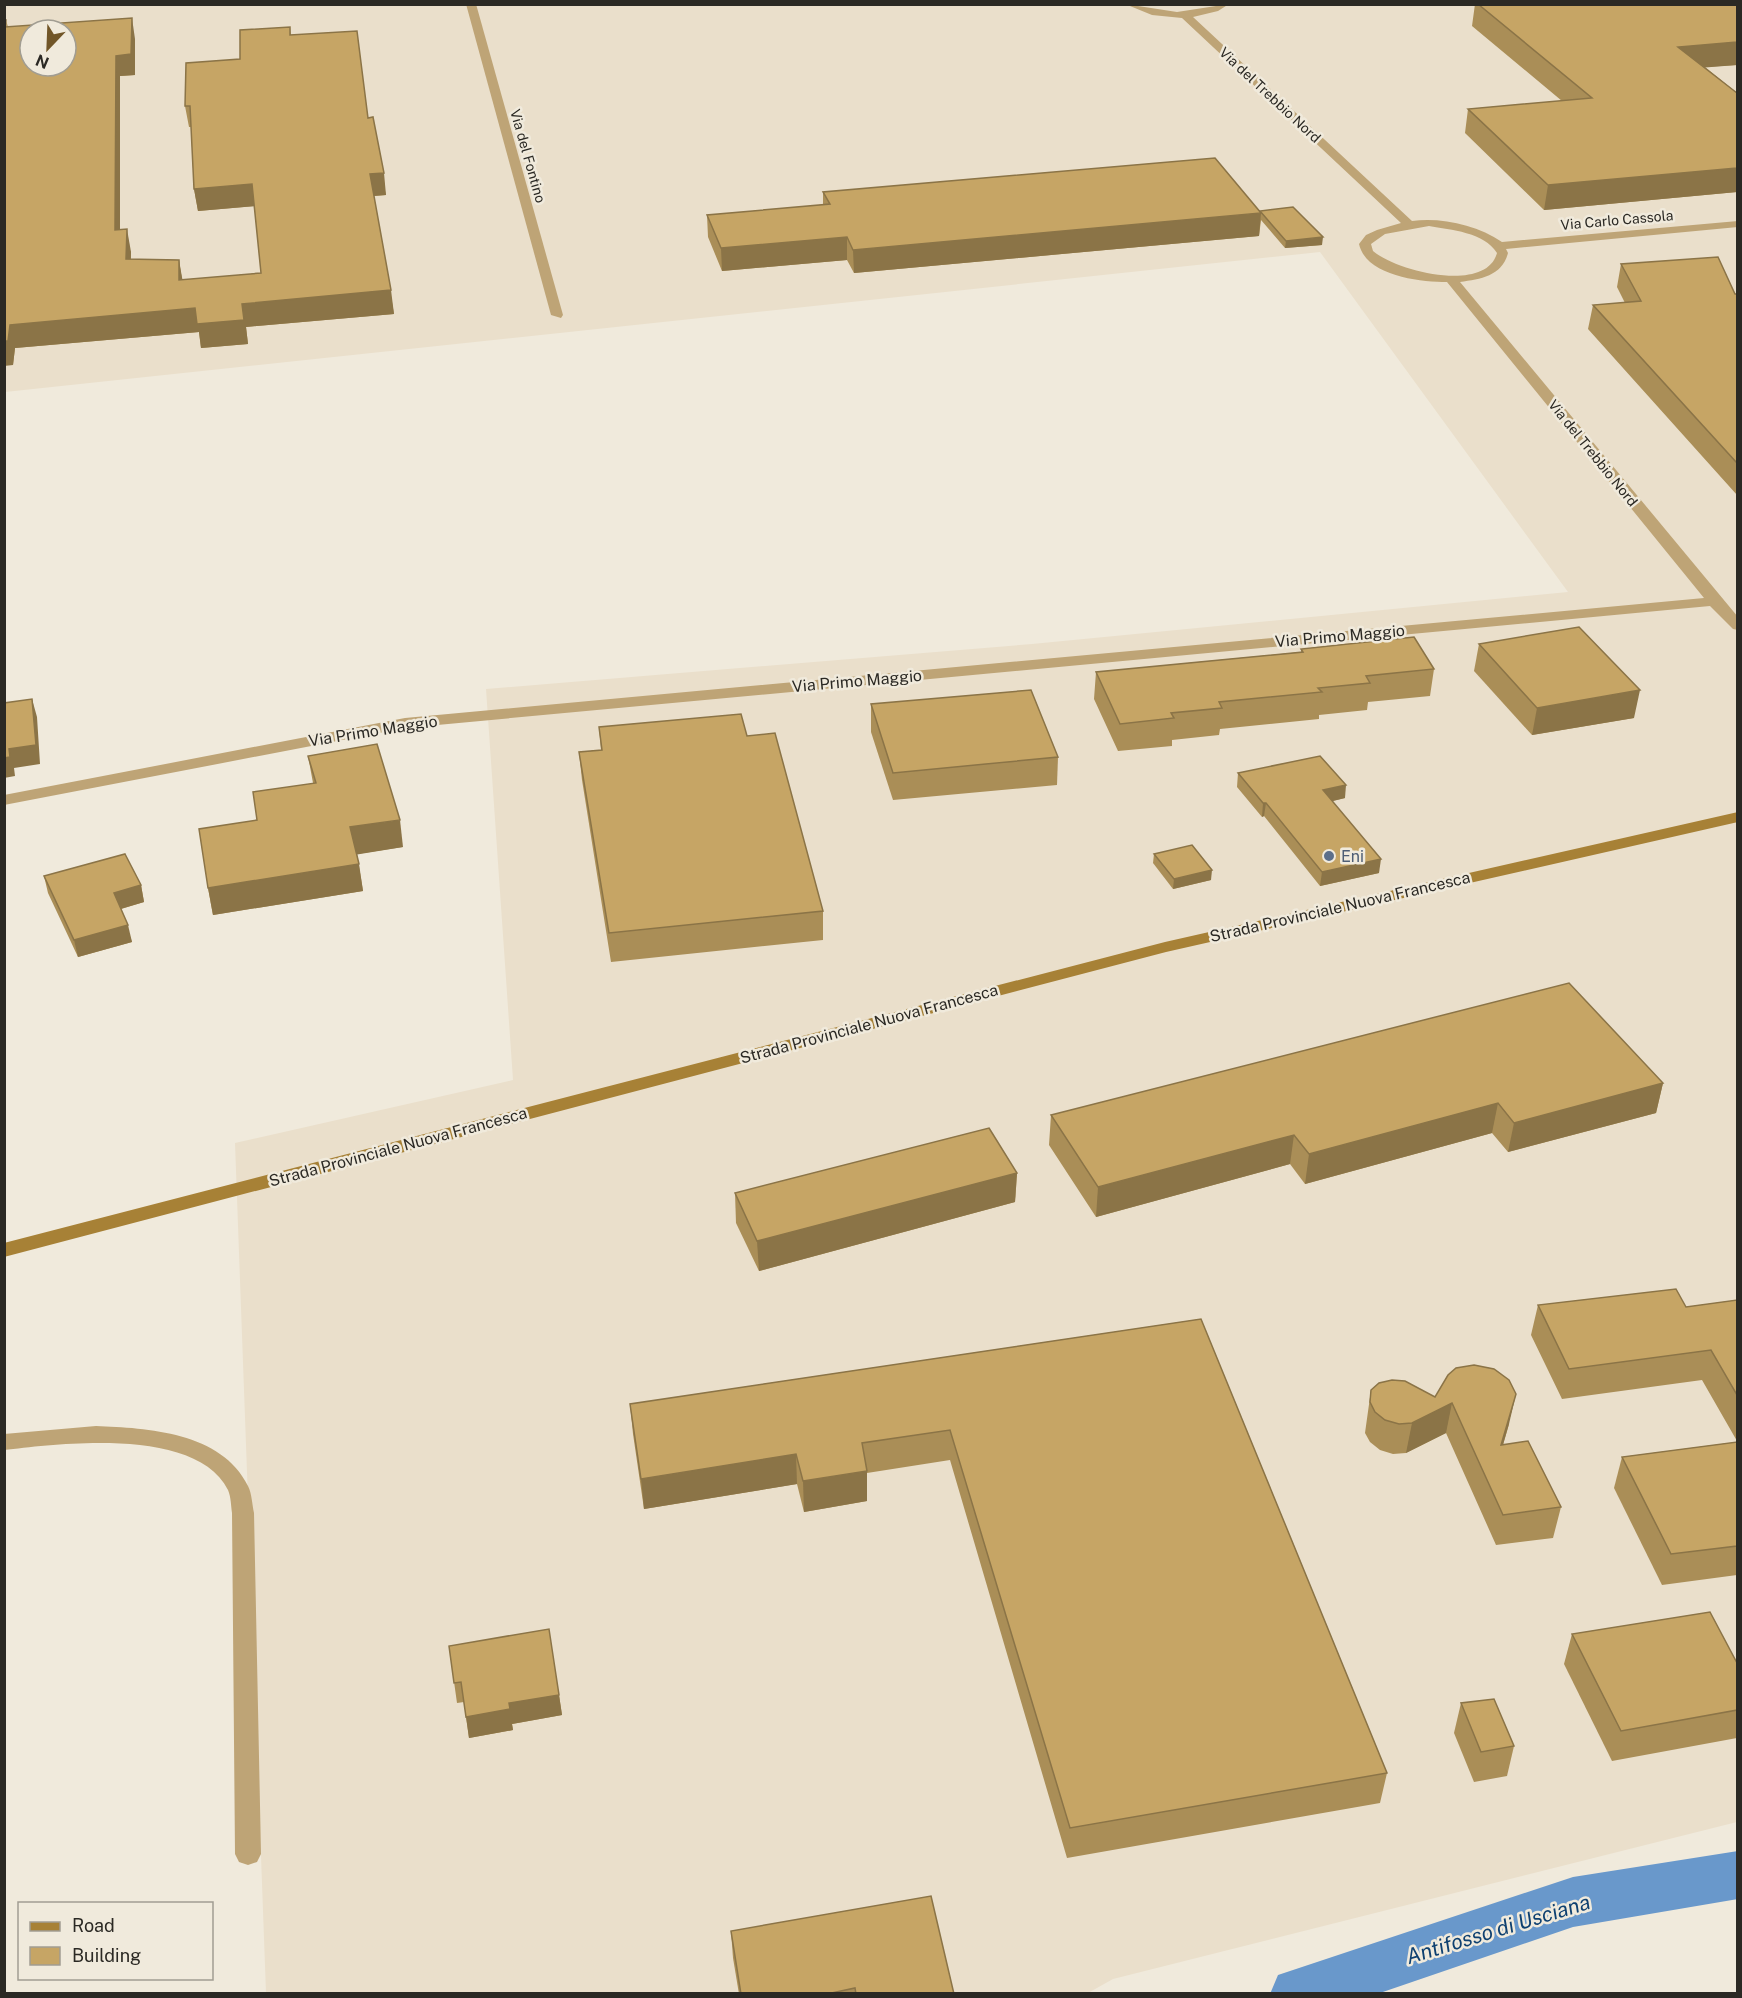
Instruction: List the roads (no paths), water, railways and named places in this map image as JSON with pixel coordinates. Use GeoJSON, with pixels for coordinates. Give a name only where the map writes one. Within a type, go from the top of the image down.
{"type":"FeatureCollection","features":[{"type":"Feature","properties":{"kind":"main road","name":"Strada Provinciale Nuova Francesca"},"geometry":{"type":"LineString","coordinates":[[4,1250],[1165,947],[1737,817]]}},
{"type":"Feature","properties":{"kind":"street","name":"Via del Fontino"},"geometry":{"type":"LineString","coordinates":[[471,4],[556,315]]}},
{"type":"Feature","properties":{"kind":"street"},"geometry":{"type":"LineString","coordinates":[[1129,4],[1151,12],[1185,15],[1215,10],[1225,4]]}},
{"type":"Feature","properties":{"kind":"street","name":"Via del Trebbio Nord"},"geometry":{"type":"LineString","coordinates":[[1185,15],[1408,224]]}},
{"type":"Feature","properties":{"kind":"street"},"geometry":{"type":"LineString","coordinates":[[1408,224],[1451,225],[1471,230],[1498,246],[1502,253],[1501,261],[1495,267],[1476,275],[1450,278],[1410,274],[1385,266],[1369,255],[1366,246],[1369,239],[1391,227],[1408,224]]}},
{"type":"Feature","properties":{"kind":"street","name":"Via Carlo Cassola"},"geometry":{"type":"LineString","coordinates":[[1498,246],[1737,224]]}},
{"type":"Feature","properties":{"kind":"street","name":"Via del Trebbio Nord"},"geometry":{"type":"LineString","coordinates":[[1450,278],[1714,601],[1737,626]]}},
{"type":"Feature","properties":{"kind":"street","name":"Via Primo Maggio"},"geometry":{"type":"LineString","coordinates":[[4,800],[405,723],[1714,601]]}},
{"type":"Feature","properties":{"kind":"street"},"geometry":{"type":"LineString","coordinates":[[4,1442],[44,1436],[110,1432],[155,1439],[196,1451],[224,1467],[238,1487],[243,1513],[248,1854]]}},
{"type":"Feature","properties":{"kind":"waterway","name":"Antifosso di Usciana"},"geometry":{"type":"LineString","coordinates":[[1298,1994],[1573,1902],[1738,1875]]}},
{"type":"Feature","properties":{"kind":"place","name":"Eni"},"geometry":{"type":"Point","coordinates":[1329,856]}}]}
